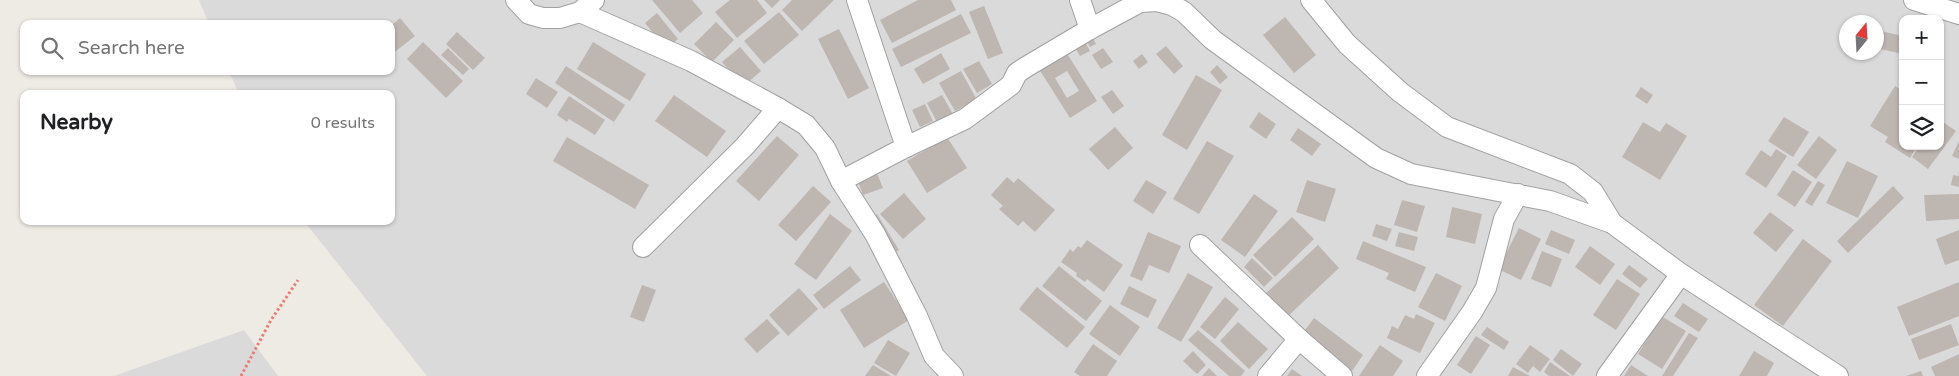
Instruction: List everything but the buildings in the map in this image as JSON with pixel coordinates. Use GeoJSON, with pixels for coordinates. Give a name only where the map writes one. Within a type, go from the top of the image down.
{"type":"FeatureCollection","features":[{"type":"Feature","properties":{"kind":"street"},"geometry":{"type":"LineString","coordinates":[[516,0],[529,14],[543,18],[560,18],[587,6],[778,108],[806,125],[825,148],[841,180],[875,234],[917,316],[934,356],[953,376]]}},
{"type":"Feature","properties":{"kind":"street"},"geometry":{"type":"LineString","coordinates":[[857,0],[906,147]]}},
{"type":"Feature","properties":{"kind":"street"},"geometry":{"type":"LineString","coordinates":[[1080,0],[1090,29]]}},
{"type":"Feature","properties":{"kind":"street"},"geometry":{"type":"LineString","coordinates":[[1311,0],[1347,44],[1400,92],[1447,127],[1570,174],[1593,192],[1612,223]]}},
{"type":"Feature","properties":{"kind":"street"},"geometry":{"type":"LineString","coordinates":[[1914,0],[1959,14]]}},
{"type":"Feature","properties":{"kind":"street"},"geometry":{"type":"LineString","coordinates":[[841,180],[965,119],[1011,84],[1017,73],[1090,29],[1140,2],[1157,1],[1172,5],[1184,12],[1213,40],[1376,158],[1411,174],[1518,194],[1550,202],[1612,223],[1681,274],[1838,376]]}},
{"type":"Feature","properties":{"kind":"street"},"geometry":{"type":"LineString","coordinates":[[643,247],[745,146],[778,108]]}},
{"type":"Feature","properties":{"kind":"street"},"geometry":{"type":"LineString","coordinates":[[1427,376],[1472,312],[1486,288],[1504,219],[1518,194]]}},
{"type":"Feature","properties":{"kind":"street"},"geometry":{"type":"LineString","coordinates":[[1200,246],[1299,339],[1342,376]]}},
{"type":"Feature","properties":{"kind":"street"},"geometry":{"type":"LineString","coordinates":[[1607,376],[1681,274]]}},
{"type":"Feature","properties":{"kind":"street"},"geometry":{"type":"LineString","coordinates":[[1268,376],[1299,339]]}},
{"type":"Feature","properties":{"kind":"path"},"geometry":{"type":"LineString","coordinates":[[240,376],[271,320],[298,280]]}},
{"type":"Feature","properties":{"kind":"shaded area"},"geometry":{"type":"Polygon","coordinates":[[[199,0],[1959,0],[1959,376],[427,376],[307,225],[395,225],[395,90],[237,90],[231,75],[395,75],[395,20],[207,20],[199,0]]]}},
{"type":"Feature","properties":{"kind":"shaded area"},"geometry":{"type":"Polygon","coordinates":[[[244,330],[278,376],[114,376],[244,330]]]}}]}
